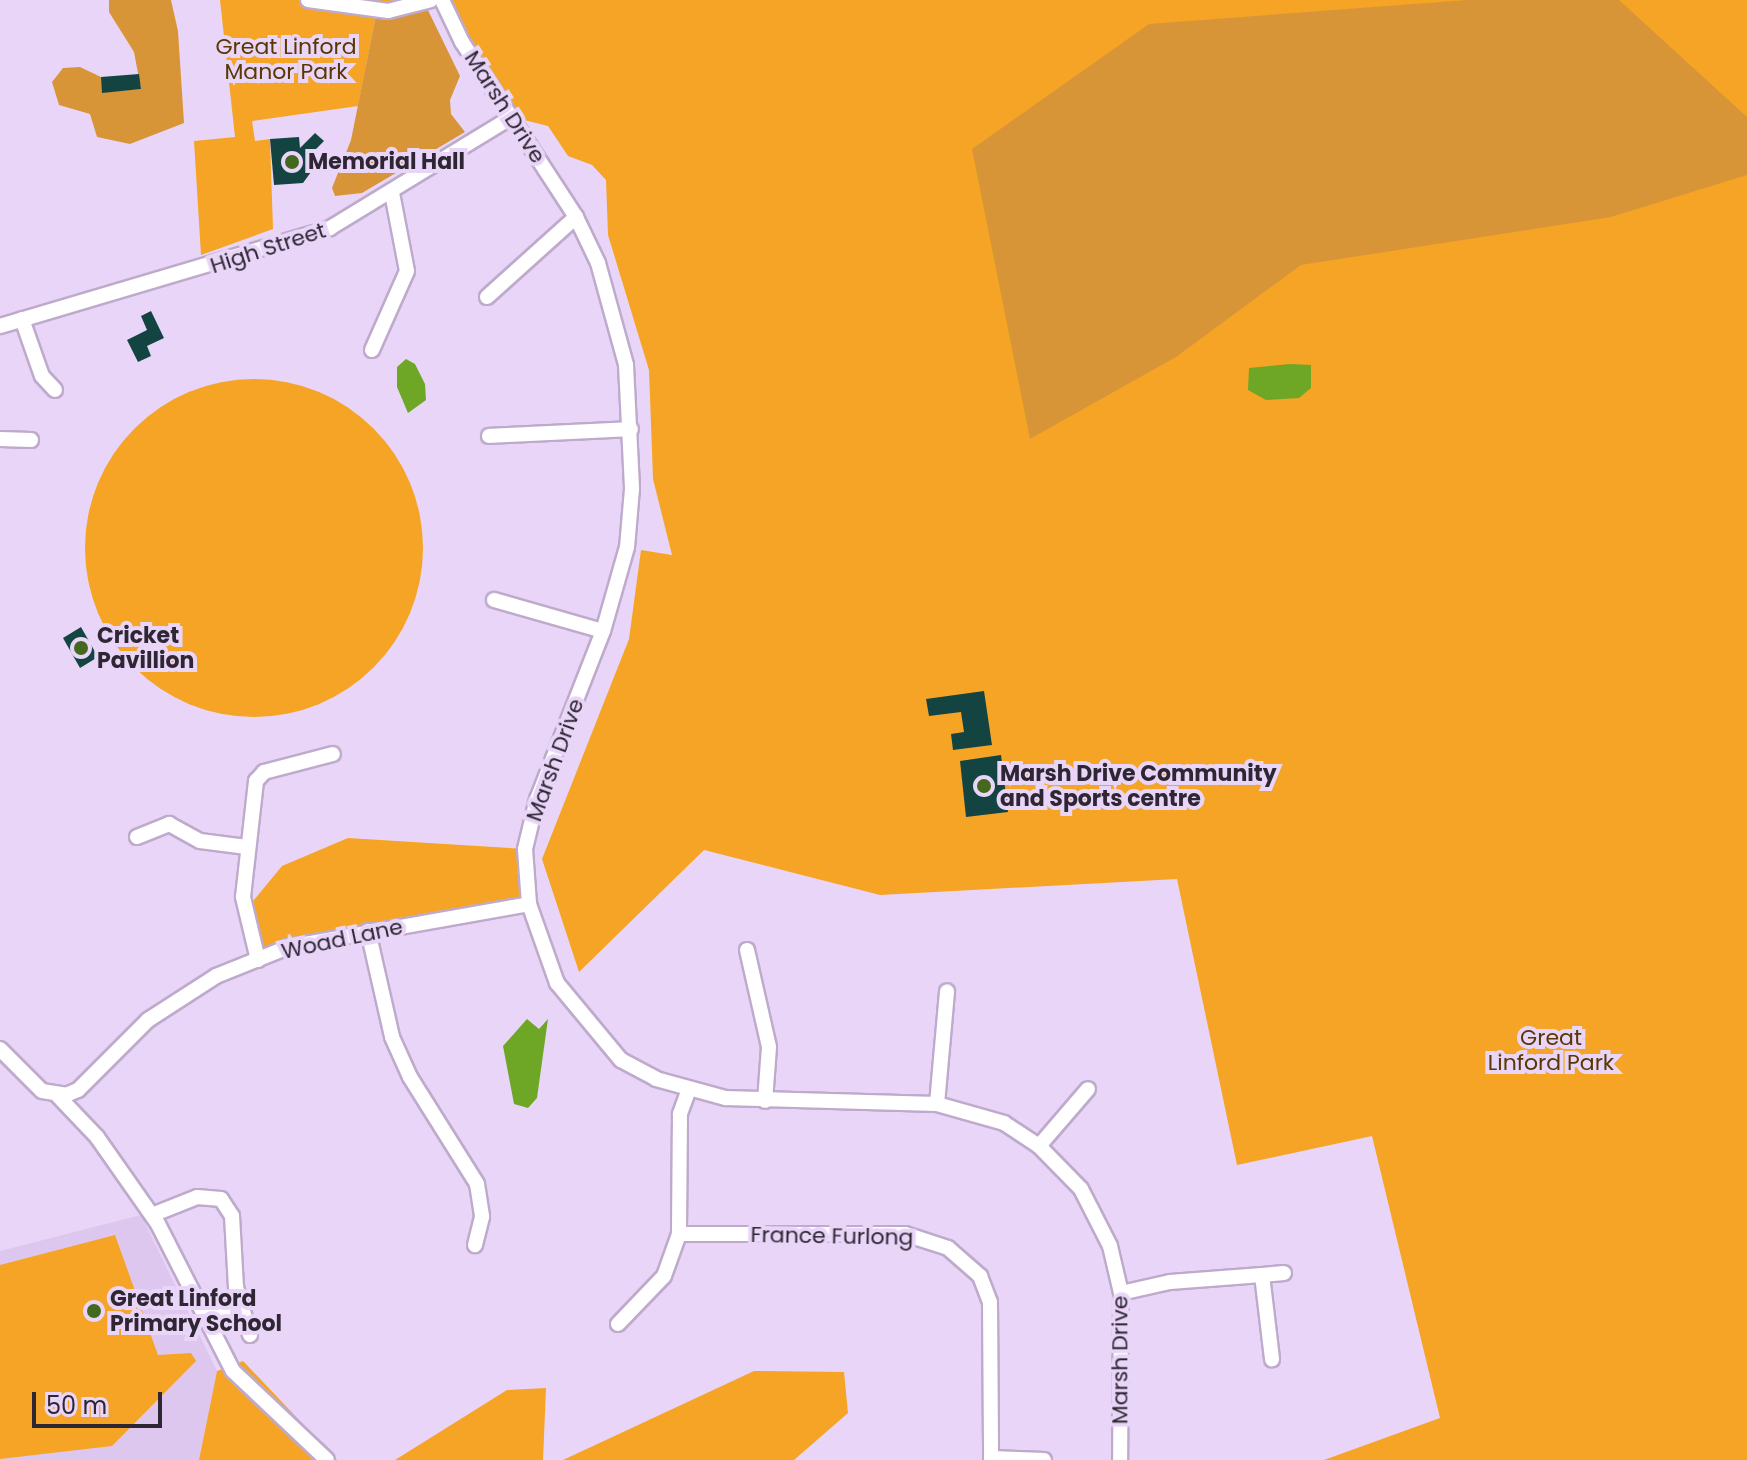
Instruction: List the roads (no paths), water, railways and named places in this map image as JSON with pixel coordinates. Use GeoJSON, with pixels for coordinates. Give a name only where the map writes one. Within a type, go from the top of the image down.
{"type":"FeatureCollection","features":[{"type":"Feature","properties":{"kind":"street"},"geometry":{"type":"LineString","coordinates":[[308,0],[388,11],[431,0]]}},
{"type":"Feature","properties":{"kind":"street","name":"Marsh Drive"},"geometry":{"type":"LineString","coordinates":[[442,0],[462,42],[576,217],[616,319],[631,429],[627,547],[603,631],[537,799],[525,849],[529,904],[557,983],[621,1060],[689,1089],[765,1101],[937,1104],[1004,1123],[1039,1146],[1081,1189],[1110,1246],[1121,1293],[1120,1460]]}},
{"type":"Feature","properties":{"kind":"street","name":"High Street"},"geometry":{"type":"LineString","coordinates":[[0,326],[330,228],[392,193],[512,117]]}},
{"type":"Feature","properties":{"kind":"street"},"geometry":{"type":"LineString","coordinates":[[372,350],[407,271],[392,193]]}},
{"type":"Feature","properties":{"kind":"street"},"geometry":{"type":"LineString","coordinates":[[487,297],[576,217]]}},
{"type":"Feature","properties":{"kind":"street"},"geometry":{"type":"LineString","coordinates":[[22,319],[42,376],[55,390]]}},
{"type":"Feature","properties":{"kind":"street"},"geometry":{"type":"LineString","coordinates":[[489,436],[631,429]]}},
{"type":"Feature","properties":{"kind":"street"},"geometry":{"type":"LineString","coordinates":[[0,439],[31,440]]}},
{"type":"Feature","properties":{"kind":"street"},"geometry":{"type":"LineString","coordinates":[[494,600],[603,631]]}},
{"type":"Feature","properties":{"kind":"street"},"geometry":{"type":"LineString","coordinates":[[258,960],[243,897],[256,781],[264,772],[333,754]]}},
{"type":"Feature","properties":{"kind":"street"},"geometry":{"type":"LineString","coordinates":[[137,837],[169,824],[200,841],[247,847]]}},
{"type":"Feature","properties":{"kind":"street","name":"Woad Lane"},"geometry":{"type":"LineString","coordinates":[[58,1096],[78,1090],[113,1050],[182,995],[288,947],[529,904]]}},
{"type":"Feature","properties":{"kind":"street"},"geometry":{"type":"LineString","coordinates":[[368,931],[392,1037],[410,1077],[477,1184],[482,1217],[475,1245]]}},
{"type":"Feature","properties":{"kind":"street"},"geometry":{"type":"LineString","coordinates":[[747,950],[769,1047],[765,1101]]}},
{"type":"Feature","properties":{"kind":"street"},"geometry":{"type":"LineString","coordinates":[[937,1104],[947,991]]}},
{"type":"Feature","properties":{"kind":"street"},"geometry":{"type":"LineString","coordinates":[[0,1049],[42,1091],[58,1096],[97,1137],[152,1215],[233,1371],[327,1460]]}},
{"type":"Feature","properties":{"kind":"street"},"geometry":{"type":"LineString","coordinates":[[618,1324],[664,1276],[679,1234],[680,1114],[689,1089]]}},
{"type":"Feature","properties":{"kind":"street"},"geometry":{"type":"LineString","coordinates":[[1039,1146],[1088,1089]]}},
{"type":"Feature","properties":{"kind":"street"},"geometry":{"type":"LineString","coordinates":[[152,1215],[197,1197],[221,1199],[232,1216],[240,1303],[250,1335]]}},
{"type":"Feature","properties":{"kind":"street","name":"France Furlong"},"geometry":{"type":"LineString","coordinates":[[679,1234],[905,1234],[948,1248],[980,1276],[990,1302],[990,1459],[1044,1460]]}},
{"type":"Feature","properties":{"kind":"street"},"geometry":{"type":"LineString","coordinates":[[1121,1293],[1170,1282],[1284,1273]]}},
{"type":"Feature","properties":{"kind":"street"},"geometry":{"type":"LineString","coordinates":[[1262,1275],[1272,1359]]}},
{"type":"Feature","properties":{"kind":"street"},"geometry":{"type":"LineString","coordinates":[[205,1319],[240,1303]]}},
{"type":"Feature","properties":{"kind":"place","name":"Memorial Hall"},"geometry":{"type":"Point","coordinates":[292,162]}},
{"type":"Feature","properties":{"kind":"place","name":"Cricket Pavillion"},"geometry":{"type":"Point","coordinates":[81,648]}},
{"type":"Feature","properties":{"kind":"place","name":"Marsh Drive Community and Sports centre"},"geometry":{"type":"Point","coordinates":[984,786]}},
{"type":"Feature","properties":{"kind":"place","name":"Great Linford Primary School"},"geometry":{"type":"Point","coordinates":[94,1311]}},
{"type":"Feature","properties":{"kind":"park label","name":"Great Linford Manor Park"},"geometry":{"type":"Point","coordinates":[286,58]}},
{"type":"Feature","properties":{"kind":"park label","name":"Great Linford Park"},"geometry":{"type":"Point","coordinates":[1551,1050]}}]}
